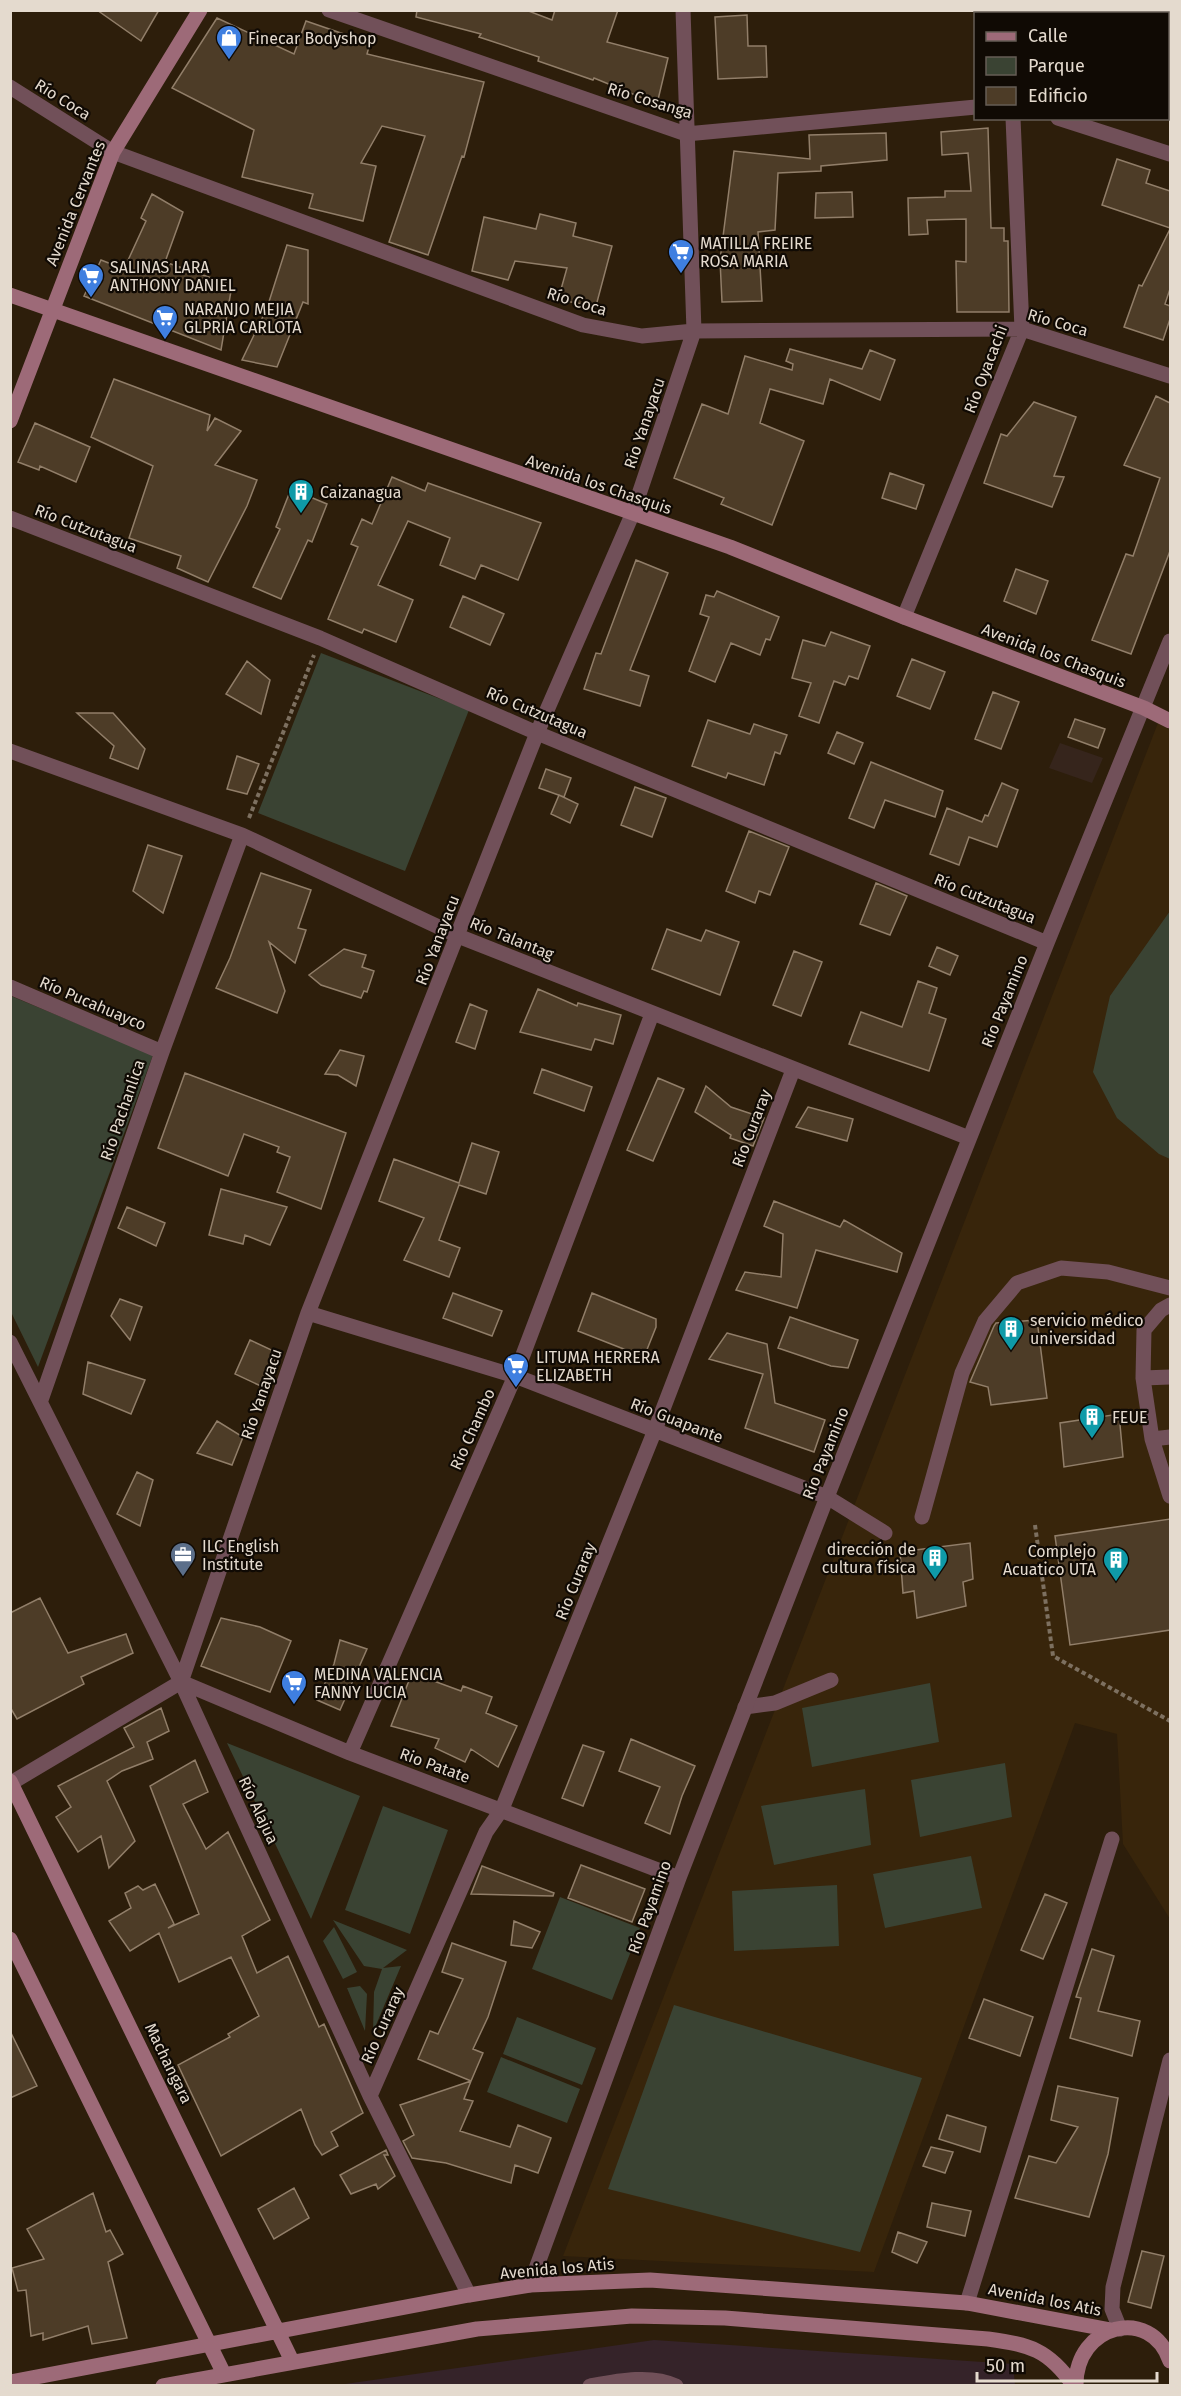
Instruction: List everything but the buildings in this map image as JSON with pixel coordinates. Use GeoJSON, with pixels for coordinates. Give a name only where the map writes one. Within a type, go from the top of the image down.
{"type":"FeatureCollection","features":[{"type":"Feature","properties":{"kind":"street","name":"Avenida Cervantes"},"geometry":{"type":"LineString","coordinates":[[10,421],[113,152],[200,10]]}},
{"type":"Feature","properties":{"kind":"street","name":"Río Cosanga"},"geometry":{"type":"LineString","coordinates":[[329,10],[686,134],[974,107]]}},
{"type":"Feature","properties":{"kind":"street","name":"Río Yanayacu"},"geometry":{"type":"LineString","coordinates":[[181,1682],[308,1313],[537,732],[632,515],[694,331],[683,10]]}},
{"type":"Feature","properties":{"kind":"street","name":"Río Coca"},"geometry":{"type":"LineString","coordinates":[[10,87],[113,152],[583,325],[642,336],[694,331],[1022,329],[1170,376]]}},
{"type":"Feature","properties":{"kind":"street","name":"Río Oyacachi"},"geometry":{"type":"LineString","coordinates":[[904,618],[1022,329],[1013,120]]}},
{"type":"Feature","properties":{"kind":"street"},"geometry":{"type":"LineString","coordinates":[[1065,120],[1170,153]]}},
{"type":"Feature","properties":{"kind":"street","name":"Avenida los Chasquis"},"geometry":{"type":"LineString","coordinates":[[10,295],[632,515],[730,547],[904,618],[1144,708],[1170,721]]}},
{"type":"Feature","properties":{"kind":"street","name":"Río Cutzutagua"},"geometry":{"type":"LineString","coordinates":[[10,518],[320,638],[537,732],[1047,943]]}},
{"type":"Feature","properties":{"kind":"street","name":"Río Payamino"},"geometry":{"type":"LineString","coordinates":[[530,2285],[679,1878],[745,1707],[969,1138],[1170,641]]}},
{"type":"Feature","properties":{"kind":"street","name":"Río Talantag"},"geometry":{"type":"LineString","coordinates":[[10,751],[242,835],[458,936],[969,1138]]}},
{"type":"Feature","properties":{"kind":"street","name":"Río Pachanlica"},"geometry":{"type":"LineString","coordinates":[[41,1400],[162,1052],[242,835]]}},
{"type":"Feature","properties":{"kind":"street","name":"Río Pucahuayco"},"geometry":{"type":"LineString","coordinates":[[10,987],[162,1052]]}},
{"type":"Feature","properties":{"kind":"street","name":"Río Chambo"},"geometry":{"type":"LineString","coordinates":[[350,1753],[515,1376],[652,1014]]}},
{"type":"Feature","properties":{"kind":"street","name":"Río Curaray"},"geometry":{"type":"LineString","coordinates":[[370,2096],[486,1832],[502,1809],[655,1430],[793,1070]]}},
{"type":"Feature","properties":{"kind":"street"},"geometry":{"type":"LineString","coordinates":[[922,1517],[962,1373],[984,1321],[1017,1282],[1061,1268],[1108,1272],[1170,1288]]}},
{"type":"Feature","properties":{"kind":"street"},"geometry":{"type":"LineString","coordinates":[[1170,1305],[1161,1310],[1144,1330],[1143,1378],[1152,1439],[1170,1496]]}},
{"type":"Feature","properties":{"kind":"street","name":"Río Guapante"},"geometry":{"type":"LineString","coordinates":[[308,1313],[515,1376],[827,1497],[885,1533]]}},
{"type":"Feature","properties":{"kind":"street","name":"Río Alajua"},"geometry":{"type":"LineString","coordinates":[[10,1342],[181,1682],[370,2096],[468,2295]]}},
{"type":"Feature","properties":{"kind":"street"},"geometry":{"type":"LineString","coordinates":[[1143,1378],[1170,1377]]}},
{"type":"Feature","properties":{"kind":"street"},"geometry":{"type":"LineString","coordinates":[[1152,1439],[1170,1437]]}},
{"type":"Feature","properties":{"kind":"street"},"geometry":{"type":"LineString","coordinates":[[745,1707],[775,1703],[831,1680]]}},
{"type":"Feature","properties":{"kind":"street"},"geometry":{"type":"LineString","coordinates":[[11,1782],[181,1682]]}},
{"type":"Feature","properties":{"kind":"street","name":"Rio Patate"},"geometry":{"type":"LineString","coordinates":[[181,1682],[350,1753],[679,1878]]}},
{"type":"Feature","properties":{"kind":"street","name":"Machangara"},"geometry":{"type":"LineString","coordinates":[[11,1782],[292,2361]]}},
{"type":"Feature","properties":{"kind":"street"},"geometry":{"type":"LineString","coordinates":[[967,2303],[1112,1839]]}},
{"type":"Feature","properties":{"kind":"street"},"geometry":{"type":"LineString","coordinates":[[10,1939],[224,2374]]}},
{"type":"Feature","properties":{"kind":"street"},"geometry":{"type":"LineString","coordinates":[[1116,2329],[1112,2309],[1113,2287],[1170,2060]]}},
{"type":"Feature","properties":{"kind":"street","name":"Avenida los Atis"},"geometry":{"type":"LineString","coordinates":[[10,2382],[530,2285],[650,2280],[967,2303],[1116,2329],[1134,2329],[1164,2340],[1170,2361]]}},
{"type":"Feature","properties":{"kind":"street","name":"Avenida los Atis"},"geometry":{"type":"LineString","coordinates":[[163,2385],[477,2329],[632,2316],[725,2318],[988,2339],[1023,2344],[1041,2351],[1062,2368],[1075,2385]]}},
{"type":"Feature","properties":{"kind":"street","name":"Avenida los Atis"},"geometry":{"type":"LineString","coordinates":[[1075,2385],[1076,2370],[1082,2352],[1095,2338],[1116,2329]]}},
{"type":"Feature","properties":{"kind":"street"},"geometry":{"type":"LineString","coordinates":[[590,2385],[621,2381],[665,2380],[676,2385]]}},
{"type":"Feature","properties":{"kind":"path"},"geometry":{"type":"LineString","coordinates":[[242,835],[320,638]]}},
{"type":"Feature","properties":{"kind":"path"},"geometry":{"type":"LineString","coordinates":[[1035,1525],[1053,1656],[1170,1721]]}},
{"type":"Feature","properties":{"kind":"shaded area"},"geometry":{"type":"Polygon","coordinates":[[[1158,723],[1170,730],[1170,1919],[1123,1844],[1117,1734],[1075,1723],[874,2272],[563,2256],[1158,723]]]}},
{"type":"Feature","properties":{"kind":"shaded area"},"geometry":{"type":"Polygon","coordinates":[[[1060,743],[1103,758],[1092,783],[1049,768],[1060,743]]]}},
{"type":"Feature","properties":{"kind":"shaded area"},"geometry":{"type":"Polygon","coordinates":[[[654,2340],[1013,2364],[1015,2385],[331,2386],[654,2340]]]}},
{"type":"Feature","properties":{"kind":"green space"},"geometry":{"type":"Polygon","coordinates":[[[321,653],[469,710],[405,871],[258,813],[321,653]]]}},
{"type":"Feature","properties":{"kind":"green space"},"geometry":{"type":"Polygon","coordinates":[[[1170,911],[1170,1159],[1159,1154],[1117,1118],[1093,1072],[1110,996],[1170,911]]]}},
{"type":"Feature","properties":{"kind":"green space"},"geometry":{"type":"Polygon","coordinates":[[[11,996],[153,1055],[38,1367],[11,1312],[11,996]]]}},
{"type":"Feature","properties":{"kind":"green space"},"geometry":{"type":"Polygon","coordinates":[[[930,1683],[939,1742],[812,1767],[802,1708],[930,1683]]]}},
{"type":"Feature","properties":{"kind":"green space"},"geometry":{"type":"Polygon","coordinates":[[[227,1743],[360,1796],[311,1919],[227,1743]]]}},
{"type":"Feature","properties":{"kind":"green space"},"geometry":{"type":"Polygon","coordinates":[[[1005,1763],[1012,1817],[920,1837],[911,1780],[1005,1763]]]}},
{"type":"Feature","properties":{"kind":"green space"},"geometry":{"type":"Polygon","coordinates":[[[865,1789],[871,1845],[774,1865],[761,1806],[865,1789]]]}},
{"type":"Feature","properties":{"kind":"green space"},"geometry":{"type":"Polygon","coordinates":[[[383,1806],[448,1830],[410,1934],[345,1910],[383,1806]]]}},
{"type":"Feature","properties":{"kind":"green space"},"geometry":{"type":"Polygon","coordinates":[[[971,1856],[982,1908],[885,1928],[873,1874],[971,1856]]]}},
{"type":"Feature","properties":{"kind":"green space"},"geometry":{"type":"Polygon","coordinates":[[[837,1885],[839,1946],[734,1951],[732,1891],[837,1885]]]}},
{"type":"Feature","properties":{"kind":"green space"},"geometry":{"type":"Polygon","coordinates":[[[560,1897],[640,1928],[612,2000],[532,1969],[560,1897]]]}},
{"type":"Feature","properties":{"kind":"green space"},"geometry":{"type":"Polygon","coordinates":[[[333,1920],[407,1950],[383,1968],[401,1966],[373,2032],[374,1992],[382,1969],[364,1966],[333,1920]]]}},
{"type":"Feature","properties":{"kind":"green space"},"geometry":{"type":"Polygon","coordinates":[[[334,1927],[357,1972],[343,1979],[323,1941],[334,1927]]]}},
{"type":"Feature","properties":{"kind":"green space"},"geometry":{"type":"Polygon","coordinates":[[[360,1986],[367,1994],[365,2031],[347,1988],[360,1986]]]}},
{"type":"Feature","properties":{"kind":"green space"},"geometry":{"type":"Polygon","coordinates":[[[674,2005],[922,2078],[860,2252],[608,2189],[674,2005]]]}},
{"type":"Feature","properties":{"kind":"green space"},"geometry":{"type":"Polygon","coordinates":[[[517,2017],[596,2048],[582,2085],[503,2054],[517,2017]]]}},
{"type":"Feature","properties":{"kind":"green space"},"geometry":{"type":"Polygon","coordinates":[[[501,2057],[580,2089],[567,2123],[487,2092],[501,2057]]]}},
{"type":"Feature","properties":{"kind":"place","name":"Finecar Bodyshop"},"geometry":{"type":"Point","coordinates":[229,61]}},
{"type":"Feature","properties":{"kind":"place","name":"MATILLA FREIRE ROSA MARIA"},"geometry":{"type":"Point","coordinates":[681,275]}},
{"type":"Feature","properties":{"kind":"place","name":"SALINAS LARA ANTHONY DANIEL"},"geometry":{"type":"Point","coordinates":[91,299]}},
{"type":"Feature","properties":{"kind":"place","name":"NARANJO MEJIA GLPRIA CARLOTA"},"geometry":{"type":"Point","coordinates":[165,341]}},
{"type":"Feature","properties":{"kind":"place","name":"Caizanagua"},"geometry":{"type":"Point","coordinates":[301,515]}},
{"type":"Feature","properties":{"kind":"place","name":"servicio médico universidad"},"geometry":{"type":"Point","coordinates":[1011,1352]}},
{"type":"Feature","properties":{"kind":"place","name":"LITUMA HERRERA ELIZABETH"},"geometry":{"type":"Point","coordinates":[516,1389]}},
{"type":"Feature","properties":{"kind":"place","name":"FEUE"},"geometry":{"type":"Point","coordinates":[1092,1440]}},
{"type":"Feature","properties":{"kind":"place","name":"ILC English Institute"},"geometry":{"type":"Point","coordinates":[183,1578]}},
{"type":"Feature","properties":{"kind":"place","name":"dirección de cultura física"},"geometry":{"type":"Point","coordinates":[935,1581]}},
{"type":"Feature","properties":{"kind":"place","name":"Complejo Acuatico UTA"},"geometry":{"type":"Point","coordinates":[1116,1583]}},
{"type":"Feature","properties":{"kind":"place","name":"MEDINA VALENCIA FANNY LUCIA"},"geometry":{"type":"Point","coordinates":[294,1706]}}]}
